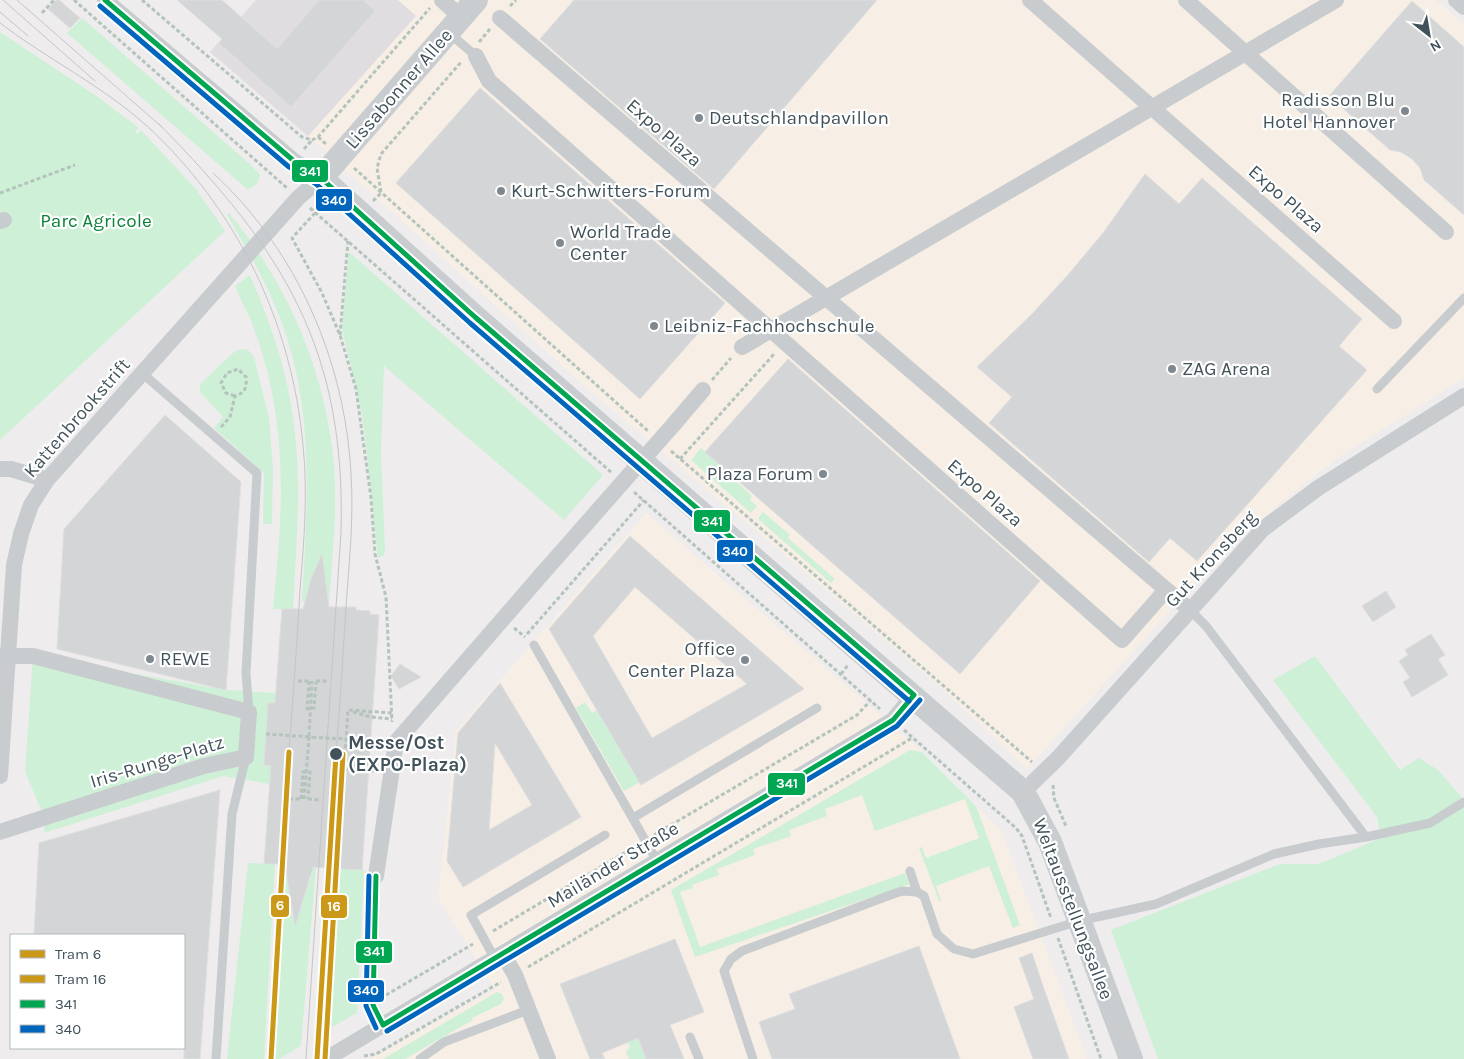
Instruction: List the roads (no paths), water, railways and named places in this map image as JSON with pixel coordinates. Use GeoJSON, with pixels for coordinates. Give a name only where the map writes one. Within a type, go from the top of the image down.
{"type":"FeatureCollection","features":[{"type":"Feature","properties":{"kind":"main road","name":"Lissabonner Allee"},"geometry":{"type":"LineString","coordinates":[[321,178],[462,17]]}},
{"type":"Feature","properties":{"kind":"main road","name":"Weltausstellungsallee"},"geometry":{"type":"LineString","coordinates":[[321,178],[476,317],[914,695],[1023,792],[1043,825],[1131,1059]]}},
{"type":"Feature","properties":{"kind":"street"},"geometry":{"type":"LineString","coordinates":[[105,0],[186,71],[294,161],[321,178]]}},
{"type":"Feature","properties":{"kind":"street","name":"Expo Plaza"},"geometry":{"type":"LineString","coordinates":[[1030,0],[1394,321]]}},
{"type":"Feature","properties":{"kind":"street"},"geometry":{"type":"LineString","coordinates":[[1186,0],[1446,232]]}},
{"type":"Feature","properties":{"kind":"street"},"geometry":{"type":"LineString","coordinates":[[742,346],[1336,0]]}},
{"type":"Feature","properties":{"kind":"street"},"geometry":{"type":"LineString","coordinates":[[1456,0],[1464,7]]}},
{"type":"Feature","properties":{"kind":"street"},"geometry":{"type":"LineString","coordinates":[[436,4],[462,17]]}},
{"type":"Feature","properties":{"kind":"street","name":"Expo Plaza"},"geometry":{"type":"LineString","coordinates":[[500,18],[1190,610]]}},
{"type":"Feature","properties":{"kind":"street","name":"Expo Plaza"},"geometry":{"type":"LineString","coordinates":[[473,53],[489,82],[1122,640],[1166,590]]}},
{"type":"Feature","properties":{"kind":"street","name":"Kattenbrookstrift"},"geometry":{"type":"LineString","coordinates":[[0,776],[4,656],[14,565],[21,534],[31,505],[47,480],[298,198],[321,178]]}},
{"type":"Feature","properties":{"kind":"street"},"geometry":{"type":"LineString","coordinates":[[376,876],[396,742],[703,390]]}},
{"type":"Feature","properties":{"kind":"street","name":"Gut Kronsberg"},"geometry":{"type":"LineString","coordinates":[[1023,792],[1048,779],[1190,610],[1264,530],[1318,488],[1464,396]]}},
{"type":"Feature","properties":{"kind":"street"},"geometry":{"type":"LineString","coordinates":[[0,469],[10,469],[47,480]]}},
{"type":"Feature","properties":{"kind":"street","name":"Iris-Runge-Platz"},"geometry":{"type":"LineString","coordinates":[[0,832],[204,766],[246,757],[249,712],[33,656],[4,656]]}},
{"type":"Feature","properties":{"kind":"street","name":"Mailänder Straße"},"geometry":{"type":"LineString","coordinates":[[332,1055],[893,720],[914,695]]}},
{"type":"Feature","properties":{"kind":"street"},"geometry":{"type":"LineString","coordinates":[[499,957],[515,975],[548,1059]]}},
{"type":"Feature","properties":{"kind":"lane"},"geometry":{"type":"LineString","coordinates":[[462,17],[473,53]]}},
{"type":"Feature","properties":{"kind":"lane"},"geometry":{"type":"LineString","coordinates":[[1377,389],[1464,298]]}},
{"type":"Feature","properties":{"kind":"lane"},"geometry":{"type":"LineString","coordinates":[[142,373],[257,473],[246,673],[249,712]]}},
{"type":"Feature","properties":{"kind":"lane"},"geometry":{"type":"LineString","coordinates":[[1190,610],[1206,626],[1366,837]]}},
{"type":"Feature","properties":{"kind":"lane"},"geometry":{"type":"LineString","coordinates":[[534,645],[657,861]]}},
{"type":"Feature","properties":{"kind":"lane"},"geometry":{"type":"LineString","coordinates":[[633,818],[817,708]]}},
{"type":"Feature","properties":{"kind":"lane"},"geometry":{"type":"LineString","coordinates":[[216,1059],[232,814],[246,757]]}},
{"type":"Feature","properties":{"kind":"lane"},"geometry":{"type":"LineString","coordinates":[[753,1059],[724,971],[731,959],[759,943],[885,897],[902,891],[918,892],[924,896],[931,922],[937,934],[945,943],[962,953],[976,954],[1079,921],[1156,904],[1274,854],[1430,823],[1464,802]]}},
{"type":"Feature","properties":{"kind":"lane"},"geometry":{"type":"LineString","coordinates":[[499,957],[483,937],[471,915],[604,835]]}},
{"type":"Feature","properties":{"kind":"lane"},"geometry":{"type":"LineString","coordinates":[[910,871],[918,892]]}},
{"type":"Feature","properties":{"kind":"lane"},"geometry":{"type":"LineString","coordinates":[[376,876],[373,1005],[383,1025]]}},
{"type":"Feature","properties":{"kind":"lane"},"geometry":{"type":"LineString","coordinates":[[420,1059],[444,1042],[528,1010]]}},
{"type":"Feature","properties":{"kind":"lane"},"geometry":{"type":"LineString","coordinates":[[690,1038],[699,1059]]}},
{"type":"Feature","properties":{"kind":"tram line"},"geometry":{"type":"LineString","coordinates":[[3,0],[95,81]]}},
{"type":"Feature","properties":{"kind":"tram line"},"geometry":{"type":"LineString","coordinates":[[17,0],[163,128]]}},
{"type":"Feature","properties":{"kind":"tram line"},"geometry":{"type":"LineString","coordinates":[[0,12],[28,36]]}},
{"type":"Feature","properties":{"kind":"tram line"},"geometry":{"type":"LineString","coordinates":[[0,23],[112,98],[147,126],[179,159],[208,194],[233,231],[255,271],[273,312],[287,355],[297,400],[303,445],[305,481],[304,536],[289,752]]}},
{"type":"Feature","properties":{"kind":"tram line"},"geometry":{"type":"LineString","coordinates":[[159,124],[203,170],[241,216],[273,261],[299,307],[319,356],[332,409],[340,467],[341,532],[306,1059]]}},
{"type":"Feature","properties":{"kind":"tram line"},"geometry":{"type":"LineString","coordinates":[[213,173],[243,203],[269,237],[292,272],[311,310],[327,349],[339,390],[347,432],[352,507],[336,754]]}},
{"type":"Feature","properties":{"kind":"tram line","name":"6"},"geometry":{"type":"LineString","coordinates":[[271,1059],[289,752]]}},
{"type":"Feature","properties":{"kind":"tram line","name":"6"},"geometry":{"type":"LineString","coordinates":[[317,1059],[336,754]]}},
{"type":"Feature","properties":{"kind":"tram line","name":"16"},"geometry":{"type":"LineString","coordinates":[[325,1059],[343,754]]}},
{"type":"Feature","properties":{"kind":"place","name":"Radisson Blu Hotel Hannover"},"geometry":{"type":"Point","coordinates":[1405,111]}},
{"type":"Feature","properties":{"kind":"place","name":"Deutschlandpavillon"},"geometry":{"type":"Point","coordinates":[699,118]}},
{"type":"Feature","properties":{"kind":"place","name":"Kurt-Schwitters-Forum"},"geometry":{"type":"Point","coordinates":[501,191]}},
{"type":"Feature","properties":{"kind":"place","name":"World Trade Center"},"geometry":{"type":"Point","coordinates":[560,243]}},
{"type":"Feature","properties":{"kind":"place","name":"Leibniz-Fachhochschule"},"geometry":{"type":"Point","coordinates":[654,326]}},
{"type":"Feature","properties":{"kind":"place","name":"ZAG Arena"},"geometry":{"type":"Point","coordinates":[1172,369]}},
{"type":"Feature","properties":{"kind":"place","name":"Plaza Forum"},"geometry":{"type":"Point","coordinates":[823,474]}},
{"type":"Feature","properties":{"kind":"place","name":"REWE"},"geometry":{"type":"Point","coordinates":[150,659]}},
{"type":"Feature","properties":{"kind":"place","name":"Office Center Plaza"},"geometry":{"type":"Point","coordinates":[745,660]}},
{"type":"Feature","properties":{"kind":"place","name":"Messe/Ost (EXPO-Plaza)"},"geometry":{"type":"Point","coordinates":[336,754]}},
{"type":"Feature","properties":{"kind":"park label","name":"Parc Agricole"},"geometry":{"type":"Point","coordinates":[96,221]}}]}
